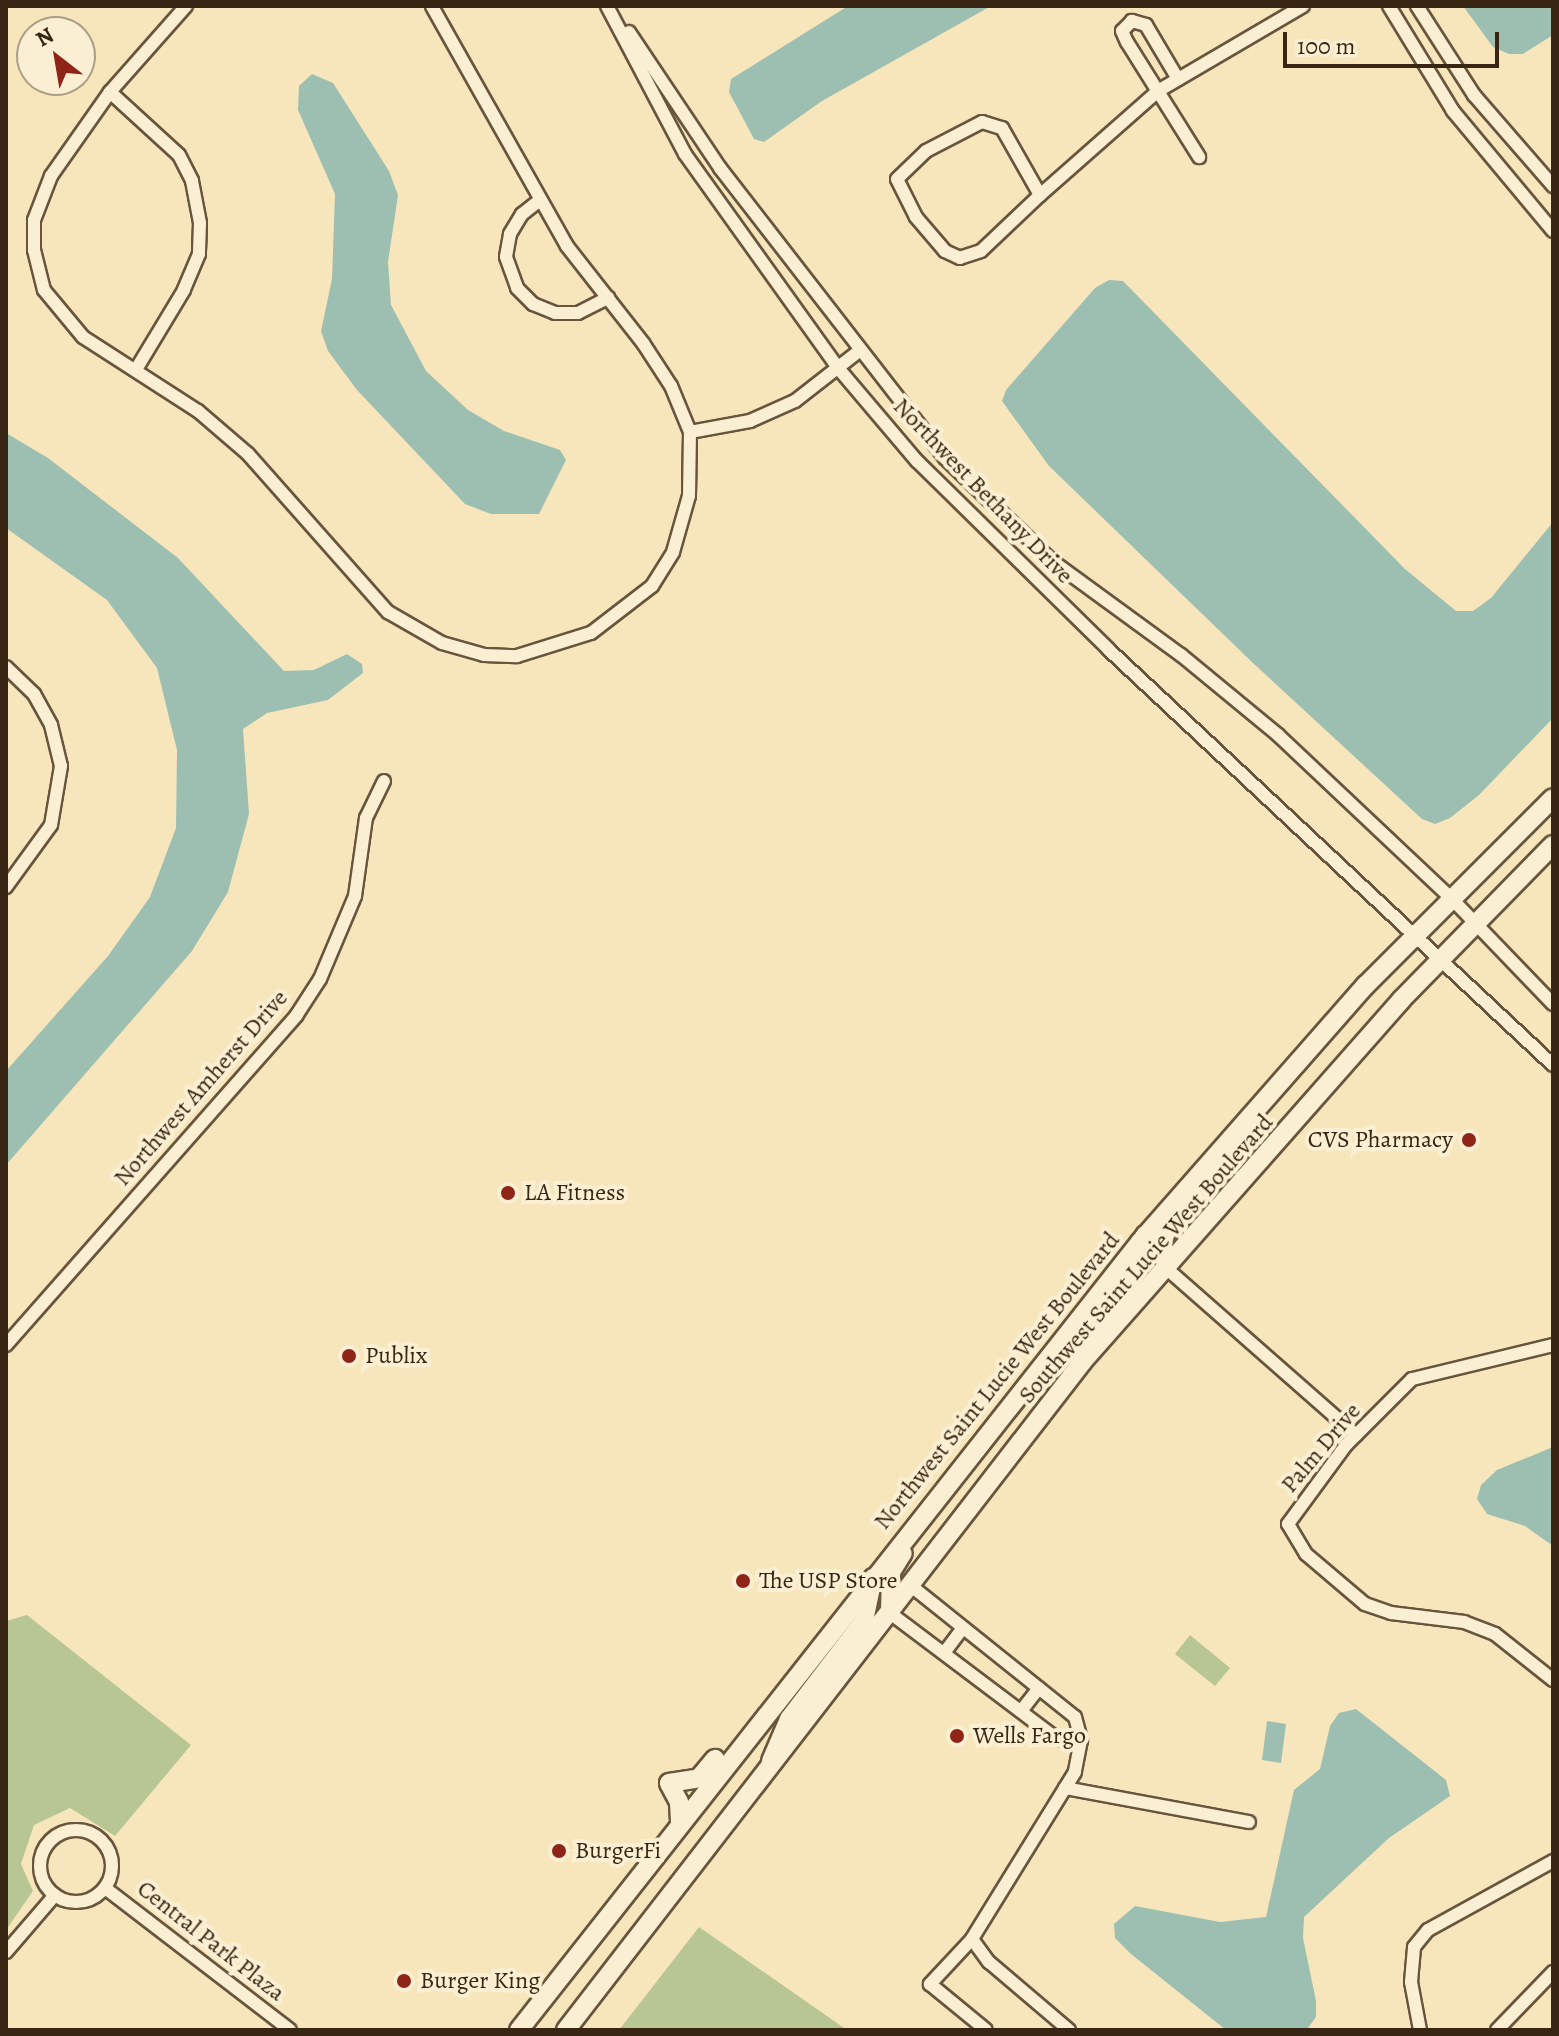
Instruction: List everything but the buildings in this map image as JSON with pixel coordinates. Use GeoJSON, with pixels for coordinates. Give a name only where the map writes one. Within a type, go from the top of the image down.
{"type":"FeatureCollection","features":[{"type":"Feature","properties":{"kind":"main road","name":"Northwest Saint Lucie West Boulevard"},"geometry":{"type":"LineString","coordinates":[[519,2030],[873,1575],[1145,1235],[1414,936],[1553,798]]}},
{"type":"Feature","properties":{"kind":"main road","name":"Southwest Saint Lucie West Boulevard"},"geometry":{"type":"LineString","coordinates":[[566,2030],[1039,1418],[1166,1268],[1441,958],[1553,845]]}},
{"type":"Feature","properties":{"kind":"main road"},"geometry":{"type":"LineString","coordinates":[[1166,1268],[1162,1240],[1213,1157]]}},
{"type":"Feature","properties":{"kind":"main road"},"geometry":{"type":"LineString","coordinates":[[1039,1418],[1060,1376],[1130,1285],[1145,1235]]}},
{"type":"Feature","properties":{"kind":"main road"},"geometry":{"type":"LineString","coordinates":[[890,1613],[891,1572],[939,1492]]}},
{"type":"Feature","properties":{"kind":"main road"},"geometry":{"type":"LineString","coordinates":[[770,1768],[789,1719],[864,1621],[873,1575]]}},
{"type":"Feature","properties":{"kind":"main road"},"geometry":{"type":"LineString","coordinates":[[680,1822],[679,1802],[669,1783],[699,1778],[768,1692],[795,1675]]}},
{"type":"Feature","properties":{"kind":"street"},"geometry":{"type":"LineString","coordinates":[[186,6],[110,92],[51,176],[34,220],[34,250],[44,290],[63,317],[83,337],[137,368],[198,411],[279,484],[388,612],[442,643],[484,655],[517,656],[591,633],[652,586],[673,552],[689,496],[690,432],[671,386],[567,246],[432,6]]}},
{"type":"Feature","properties":{"kind":"street","name":"Northwest Bethany Drive"},"geometry":{"type":"LineString","coordinates":[[610,6],[720,168],[858,352],[946,459],[1052,561],[1181,655],[1278,735],[1451,898],[1553,1004]]}},
{"type":"Feature","properties":{"kind":"street","name":"Northwest Bethany Drive"},"geometry":{"type":"LineString","coordinates":[[610,6],[685,154],[838,368],[917,461],[1031,575],[1553,1065]]}},
{"type":"Feature","properties":{"kind":"street"},"geometry":{"type":"LineString","coordinates":[[1040,195],[1012,141],[990,122],[971,125],[926,151],[897,179],[916,217],[945,251],[960,258],[981,251],[1158,91],[1303,6]]}},
{"type":"Feature","properties":{"kind":"street"},"geometry":{"type":"LineString","coordinates":[[1389,6],[1453,111],[1550,223]]}},
{"type":"Feature","properties":{"kind":"street"},"geometry":{"type":"LineString","coordinates":[[1417,6],[1474,95],[1553,186]]}},
{"type":"Feature","properties":{"kind":"street"},"geometry":{"type":"LineString","coordinates":[[1178,79],[1146,25],[1132,21],[1122,31],[1199,157]]}},
{"type":"Feature","properties":{"kind":"street"},"geometry":{"type":"LineString","coordinates":[[110,92],[179,155],[192,181],[200,223],[199,254],[184,290],[137,368]]}},
{"type":"Feature","properties":{"kind":"street"},"geometry":{"type":"LineString","coordinates":[[540,200],[522,214],[510,234],[506,257],[517,288],[533,304],[555,313],[578,313],[608,298]]}},
{"type":"Feature","properties":{"kind":"street"},"geometry":{"type":"LineString","coordinates":[[690,432],[750,421],[795,401],[858,352]]}},
{"type":"Feature","properties":{"kind":"street"},"geometry":{"type":"LineString","coordinates":[[6,667],[34,694],[51,725],[61,766],[51,825],[6,887]]}},
{"type":"Feature","properties":{"kind":"street","name":"Northwest Amherst Drive"},"geometry":{"type":"LineString","coordinates":[[6,1345],[296,1016],[320,979],[355,896],[366,818],[384,781]]}},
{"type":"Feature","properties":{"kind":"street"},"geometry":{"type":"LineString","coordinates":[[1166,1268],[1356,1435]]}},
{"type":"Feature","properties":{"kind":"street","name":"Palm Drive"},"geometry":{"type":"LineString","coordinates":[[1553,1345],[1412,1379],[1356,1435],[1288,1524],[1294,1539],[1365,1604],[1391,1613],[1464,1622],[1495,1634],[1553,1680]]}},
{"type":"Feature","properties":{"kind":"street"},"geometry":{"type":"LineString","coordinates":[[910,1585],[1075,1717],[1081,1740],[1075,1772],[972,1939],[930,1984],[986,2030]]}},
{"type":"Feature","properties":{"kind":"street"},"geometry":{"type":"LineString","coordinates":[[890,1613],[1057,1739],[1081,1740]]}},
{"type":"Feature","properties":{"kind":"street"},"geometry":{"type":"LineString","coordinates":[[944,1653],[963,1628]]}},
{"type":"Feature","properties":{"kind":"street"},"geometry":{"type":"LineString","coordinates":[[1021,1711],[1039,1688]]}},
{"type":"Feature","properties":{"kind":"street"},"geometry":{"type":"LineString","coordinates":[[1065,1788],[1249,1822]]}},
{"type":"Feature","properties":{"kind":"street"},"geometry":{"type":"LineString","coordinates":[[71,1830],[104,1842],[112,1865],[105,1888],[87,1900],[55,1895],[41,1875],[43,1851],[71,1830]]}},
{"type":"Feature","properties":{"kind":"street"},"geometry":{"type":"LineString","coordinates":[[1420,2030],[1411,1982],[1414,1947],[1428,1930],[1553,1861]]}},
{"type":"Feature","properties":{"kind":"street","name":"Central Park Plaza"},"geometry":{"type":"LineString","coordinates":[[105,1888],[290,2030]]}},
{"type":"Feature","properties":{"kind":"street"},"geometry":{"type":"LineString","coordinates":[[6,1952],[55,1895]]}},
{"type":"Feature","properties":{"kind":"street"},"geometry":{"type":"LineString","coordinates":[[972,1939],[989,1962],[1069,2030]]}},
{"type":"Feature","properties":{"kind":"street"},"geometry":{"type":"LineString","coordinates":[[1497,2030],[1553,1972]]}},
{"type":"Feature","properties":{"kind":"green space"},"geometry":{"type":"Polygon","coordinates":[[[27,1615],[191,1745],[115,1836],[70,1808],[34,1825],[21,1864],[33,1891],[6,1930],[6,1621],[27,1615]]]}},
{"type":"Feature","properties":{"kind":"green space"},"geometry":{"type":"Polygon","coordinates":[[[1190,1635],[1230,1668],[1215,1686],[1175,1654],[1190,1635]]]}},
{"type":"Feature","properties":{"kind":"green space"},"geometry":{"type":"Polygon","coordinates":[[[699,1927],[847,2030],[619,2030],[699,1927]]]}},
{"type":"Feature","properties":{"kind":"shaded area"},"geometry":{"type":"Polygon","coordinates":[[[848,6],[991,6],[822,101],[764,142],[754,139],[729,92],[731,79],[848,6]]]}},
{"type":"Feature","properties":{"kind":"shaded area"},"geometry":{"type":"Polygon","coordinates":[[[1463,6],[1553,6],[1553,35],[1523,54],[1509,54],[1493,47],[1463,6]]]}},
{"type":"Feature","properties":{"kind":"shaded area"},"geometry":{"type":"Polygon","coordinates":[[[312,74],[333,83],[389,171],[398,195],[388,262],[391,305],[426,371],[468,410],[504,431],[560,450],[566,460],[539,514],[491,514],[465,504],[357,390],[328,351],[321,331],[332,279],[335,194],[298,110],[299,86],[312,74]]]}},
{"type":"Feature","properties":{"kind":"shaded area"},"geometry":{"type":"Polygon","coordinates":[[[1109,280],[1123,281],[1405,569],[1456,611],[1473,611],[1491,598],[1553,522],[1553,718],[1479,795],[1450,818],[1435,824],[1422,819],[1253,663],[1049,466],[1002,401],[1006,390],[1095,288],[1109,280]]]}},
{"type":"Feature","properties":{"kind":"shaded area"},"geometry":{"type":"Polygon","coordinates":[[[6,433],[48,458],[178,558],[284,671],[314,670],[347,654],[362,664],[363,673],[328,700],[267,713],[243,729],[249,814],[228,892],[192,951],[6,1165],[6,1071],[108,956],[150,897],[176,828],[177,750],[157,668],[107,600],[6,528],[6,433]]]}},
{"type":"Feature","properties":{"kind":"shaded area"},"geometry":{"type":"Polygon","coordinates":[[[1553,1447],[1553,1546],[1525,1526],[1487,1514],[1477,1499],[1481,1485],[1497,1470],[1553,1447]]]}},
{"type":"Feature","properties":{"kind":"shaded area"},"geometry":{"type":"Polygon","coordinates":[[[1356,1709],[1446,1780],[1450,1796],[1389,1838],[1304,1917],[1303,1938],[1316,2001],[1316,2017],[1308,2028],[1226,2030],[1131,1954],[1115,1938],[1114,1924],[1135,1906],[1220,1922],[1266,1917],[1294,1790],[1320,1769],[1330,1726],[1339,1713],[1356,1709]]]}},
{"type":"Feature","properties":{"kind":"shaded area"},"geometry":{"type":"Polygon","coordinates":[[[1267,1721],[1286,1724],[1281,1763],[1262,1760],[1267,1721]]]}},
{"type":"Feature","properties":{"kind":"place","name":"CVS Pharmacy"},"geometry":{"type":"Point","coordinates":[1469,1140]}},
{"type":"Feature","properties":{"kind":"place","name":"LA Fitness"},"geometry":{"type":"Point","coordinates":[508,1193]}},
{"type":"Feature","properties":{"kind":"place","name":"Publix"},"geometry":{"type":"Point","coordinates":[349,1356]}},
{"type":"Feature","properties":{"kind":"place","name":"The USP Store"},"geometry":{"type":"Point","coordinates":[743,1581]}},
{"type":"Feature","properties":{"kind":"place","name":"Wells Fargo"},"geometry":{"type":"Point","coordinates":[957,1736]}},
{"type":"Feature","properties":{"kind":"place","name":"BurgerFi"},"geometry":{"type":"Point","coordinates":[559,1851]}},
{"type":"Feature","properties":{"kind":"place","name":"Burger King"},"geometry":{"type":"Point","coordinates":[404,1981]}}]}
